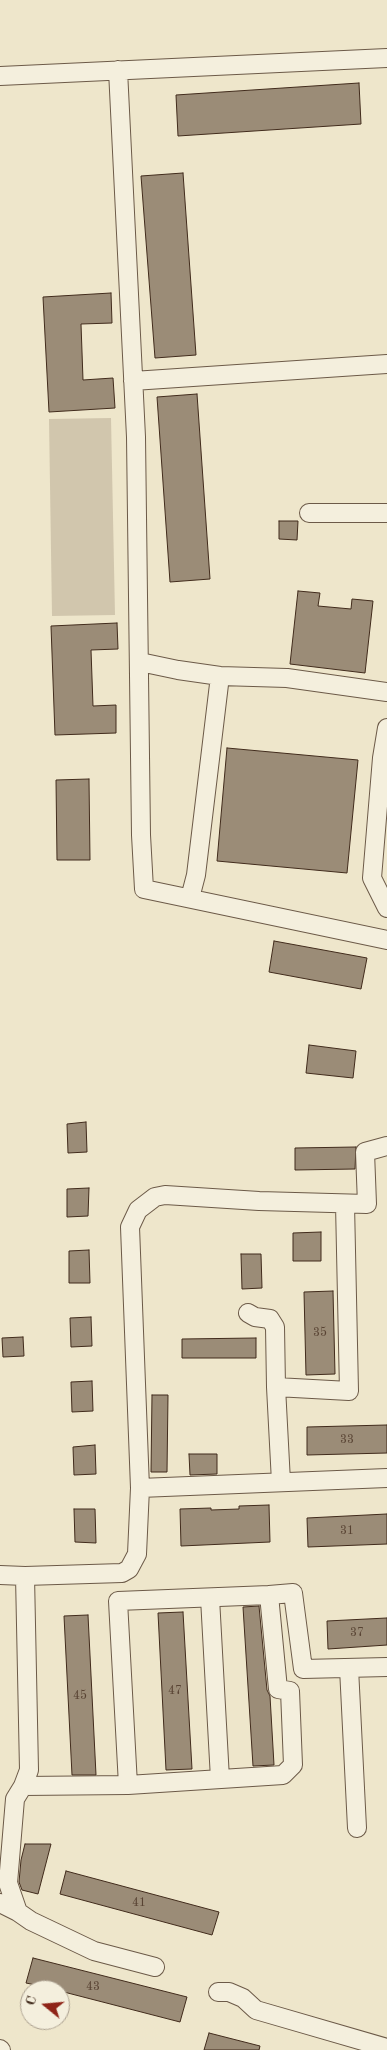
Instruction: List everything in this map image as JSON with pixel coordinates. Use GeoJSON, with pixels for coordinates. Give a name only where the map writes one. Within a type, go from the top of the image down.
{"type":"FeatureCollection","features":[{"type":"Feature","properties":{"kind":"street"},"geometry":{"type":"LineString","coordinates":[[0,76],[387,58]]}},
{"type":"Feature","properties":{"kind":"street"},"geometry":{"type":"LineString","coordinates":[[118,70],[136,437],[141,835],[144,888],[387,940]]}},
{"type":"Feature","properties":{"kind":"street"},"geometry":{"type":"LineString","coordinates":[[133,381],[387,364]]}},
{"type":"Feature","properties":{"kind":"street"},"geometry":{"type":"LineString","coordinates":[[310,513],[387,513]]}},
{"type":"Feature","properties":{"kind":"street"},"geometry":{"type":"LineString","coordinates":[[140,662],[220,676],[287,678],[387,692]]}},
{"type":"Feature","properties":{"kind":"street"},"geometry":{"type":"LineString","coordinates":[[190,898],[196,875],[220,676]]}},
{"type":"Feature","properties":{"kind":"street"},"geometry":{"type":"LineString","coordinates":[[387,728],[382,758],[372,878],[387,908]]}},
{"type":"Feature","properties":{"kind":"street"},"geometry":{"type":"LineString","coordinates":[[0,1575],[122,1573],[129,1569],[137,1554],[140,1488],[130,1226],[143,1204],[155,1197],[165,1195],[259,1201],[367,1204],[365,1152],[387,1146]]}},
{"type":"Feature","properties":{"kind":"street"},"geometry":{"type":"LineString","coordinates":[[276,1387],[349,1391],[346,1204]]}},
{"type":"Feature","properties":{"kind":"street"},"geometry":{"type":"LineString","coordinates":[[248,1313],[255,1317],[270,1320],[275,1327],[281,1482]]}},
{"type":"Feature","properties":{"kind":"street"},"geometry":{"type":"LineString","coordinates":[[140,1488],[387,1478]]}},
{"type":"Feature","properties":{"kind":"street"},"geometry":{"type":"LineString","coordinates":[[18,1912],[8,1883],[15,1798],[23,1786],[28,1770],[25,1576]]}},
{"type":"Feature","properties":{"kind":"street"},"geometry":{"type":"LineString","coordinates":[[128,1785],[118,1601],[294,1593],[303,1669],[387,1667]]}},
{"type":"Feature","properties":{"kind":"street"},"geometry":{"type":"LineString","coordinates":[[23,1786],[128,1785],[283,1775],[292,1765],[290,1691],[278,1689],[269,1595]]}},
{"type":"Feature","properties":{"kind":"street"},"geometry":{"type":"LineString","coordinates":[[210,1598],[220,1778]]}},
{"type":"Feature","properties":{"kind":"street"},"geometry":{"type":"LineString","coordinates":[[350,1668],[357,1828]]}},
{"type":"Feature","properties":{"kind":"street"},"geometry":{"type":"LineString","coordinates":[[0,1904],[18,1912],[31,1922],[94,1951],[155,1966]]}},
{"type":"Feature","properties":{"kind":"street"},"geometry":{"type":"LineString","coordinates":[[218,1992],[229,1992],[243,1998],[256,2010],[387,2048]]}},
{"type":"Feature","properties":{"kind":"shaded area"},"geometry":{"type":"Polygon","coordinates":[[[111,418],[115,615],[52,616],[49,419],[111,418]]]}},
{"type":"Feature","properties":{"kind":"building"},"geometry":{"type":"Polygon","coordinates":[[[359,83],[361,124],[178,136],[176,95],[359,83]]]}},
{"type":"Feature","properties":{"kind":"building"},"geometry":{"type":"Polygon","coordinates":[[[183,173],[196,355],[155,358],[141,176],[183,173]]]}},
{"type":"Feature","properties":{"kind":"building"},"geometry":{"type":"Polygon","coordinates":[[[111,293],[112,323],[81,324],[83,380],[113,378],[115,408],[49,412],[43,297],[111,293]]]}},
{"type":"Feature","properties":{"kind":"building"},"geometry":{"type":"Polygon","coordinates":[[[197,394],[210,579],[170,582],[157,397],[197,394]]]}},
{"type":"Feature","properties":{"kind":"building"},"geometry":{"type":"Polygon","coordinates":[[[279,521],[298,521],[297,540],[279,539],[279,521]]]}},
{"type":"Feature","properties":{"kind":"building"},"geometry":{"type":"Polygon","coordinates":[[[298,591],[320,593],[318,606],[351,609],[352,599],[373,601],[365,673],[290,664],[298,591]]]}},
{"type":"Feature","properties":{"kind":"building"},"geometry":{"type":"Polygon","coordinates":[[[117,623],[118,649],[91,650],[93,706],[116,705],[116,733],[55,735],[51,626],[117,623]]]}},
{"type":"Feature","properties":{"kind":"building"},"geometry":{"type":"Polygon","coordinates":[[[227,748],[358,760],[347,873],[217,861],[227,748]]]}},
{"type":"Feature","properties":{"kind":"building"},"geometry":{"type":"Polygon","coordinates":[[[89,779],[90,860],[57,860],[56,780],[89,779]]]}},
{"type":"Feature","properties":{"kind":"building"},"geometry":{"type":"Polygon","coordinates":[[[274,941],[367,958],[361,989],[269,972],[274,941]]]}},
{"type":"Feature","properties":{"kind":"building"},"geometry":{"type":"Polygon","coordinates":[[[309,1045],[356,1051],[353,1078],[306,1073],[309,1045]]]}},
{"type":"Feature","properties":{"kind":"building"},"geometry":{"type":"Polygon","coordinates":[[[86,1122],[87,1152],[68,1153],[67,1124],[86,1122]]]}},
{"type":"Feature","properties":{"kind":"building"},"geometry":{"type":"Polygon","coordinates":[[[356,1147],[355,1169],[295,1170],[295,1148],[356,1147]]]}},
{"type":"Feature","properties":{"kind":"building"},"geometry":{"type":"Polygon","coordinates":[[[89,1188],[88,1216],[67,1217],[67,1189],[89,1188]]]}},
{"type":"Feature","properties":{"kind":"building"},"geometry":{"type":"Polygon","coordinates":[[[321,1232],[321,1261],[293,1261],[293,1233],[321,1232]]]}},
{"type":"Feature","properties":{"kind":"building"},"geometry":{"type":"Polygon","coordinates":[[[89,1250],[90,1283],[69,1283],[69,1251],[89,1250]]]}},
{"type":"Feature","properties":{"kind":"building"},"geometry":{"type":"Polygon","coordinates":[[[241,1254],[261,1254],[262,1288],[242,1289],[241,1254]]]}},
{"type":"Feature","properties":{"kind":"building"},"geometry":{"type":"Polygon","coordinates":[[[333,1291],[335,1374],[306,1375],[304,1292],[333,1291]]]}},
{"type":"Feature","properties":{"kind":"building"},"geometry":{"type":"Polygon","coordinates":[[[91,1317],[92,1346],[71,1347],[70,1318],[91,1317]]]}},
{"type":"Feature","properties":{"kind":"building"},"geometry":{"type":"Polygon","coordinates":[[[23,1337],[24,1356],[3,1357],[2,1338],[23,1337]]]}},
{"type":"Feature","properties":{"kind":"building"},"geometry":{"type":"Polygon","coordinates":[[[256,1338],[256,1358],[182,1358],[182,1339],[256,1338]]]}},
{"type":"Feature","properties":{"kind":"building"},"geometry":{"type":"Polygon","coordinates":[[[92,1381],[93,1411],[72,1412],[71,1382],[92,1381]]]}},
{"type":"Feature","properties":{"kind":"building"},"geometry":{"type":"Polygon","coordinates":[[[152,1395],[168,1395],[167,1472],[151,1472],[152,1395]]]}},
{"type":"Feature","properties":{"kind":"building"},"geometry":{"type":"Polygon","coordinates":[[[387,1425],[387,1453],[307,1455],[307,1427],[387,1425]]]}},
{"type":"Feature","properties":{"kind":"building"},"geometry":{"type":"Polygon","coordinates":[[[95,1445],[96,1474],[74,1475],[73,1447],[95,1445]]]}},
{"type":"Feature","properties":{"kind":"building"},"geometry":{"type":"Polygon","coordinates":[[[189,1454],[217,1454],[217,1474],[190,1475],[189,1454]]]}},
{"type":"Feature","properties":{"kind":"building"},"geometry":{"type":"Polygon","coordinates":[[[269,1505],[270,1542],[181,1546],[180,1509],[239,1509],[239,1506],[269,1505]]]}},
{"type":"Feature","properties":{"kind":"building"},"geometry":{"type":"Polygon","coordinates":[[[74,1509],[95,1509],[96,1543],[75,1542],[74,1509]]]}},
{"type":"Feature","properties":{"kind":"building"},"geometry":{"type":"Polygon","coordinates":[[[387,1514],[387,1544],[308,1547],[307,1518],[387,1514]]]}},
{"type":"Feature","properties":{"kind":"building"},"geometry":{"type":"Polygon","coordinates":[[[259,1606],[267,1690],[270,1696],[274,1765],[253,1766],[243,1607],[259,1606]]]}},
{"type":"Feature","properties":{"kind":"building"},"geometry":{"type":"Polygon","coordinates":[[[183,1612],[192,1769],[166,1770],[158,1613],[183,1612]]]}},
{"type":"Feature","properties":{"kind":"building"},"geometry":{"type":"Polygon","coordinates":[[[88,1615],[96,1775],[72,1775],[64,1616],[88,1615]]]}},
{"type":"Feature","properties":{"kind":"building"},"geometry":{"type":"Polygon","coordinates":[[[387,1618],[387,1645],[328,1649],[327,1621],[387,1618]]]}},
{"type":"Feature","properties":{"kind":"building"},"geometry":{"type":"Polygon","coordinates":[[[25,1844],[51,1844],[38,1894],[22,1890],[19,1882],[25,1844]]]}},
{"type":"Feature","properties":{"kind":"building"},"geometry":{"type":"Polygon","coordinates":[[[66,1871],[219,1912],[212,1935],[60,1894],[66,1871]]]}},
{"type":"Feature","properties":{"kind":"building"},"geometry":{"type":"Polygon","coordinates":[[[33,1958],[187,1997],[180,2022],[70,1994],[70,1980],[27,1980],[33,1958]]]}},
{"type":"Feature","properties":{"kind":"building"},"geometry":{"type":"Polygon","coordinates":[[[209,2033],[260,2046],[259,2050],[204,2050],[209,2033]]]}}]}
